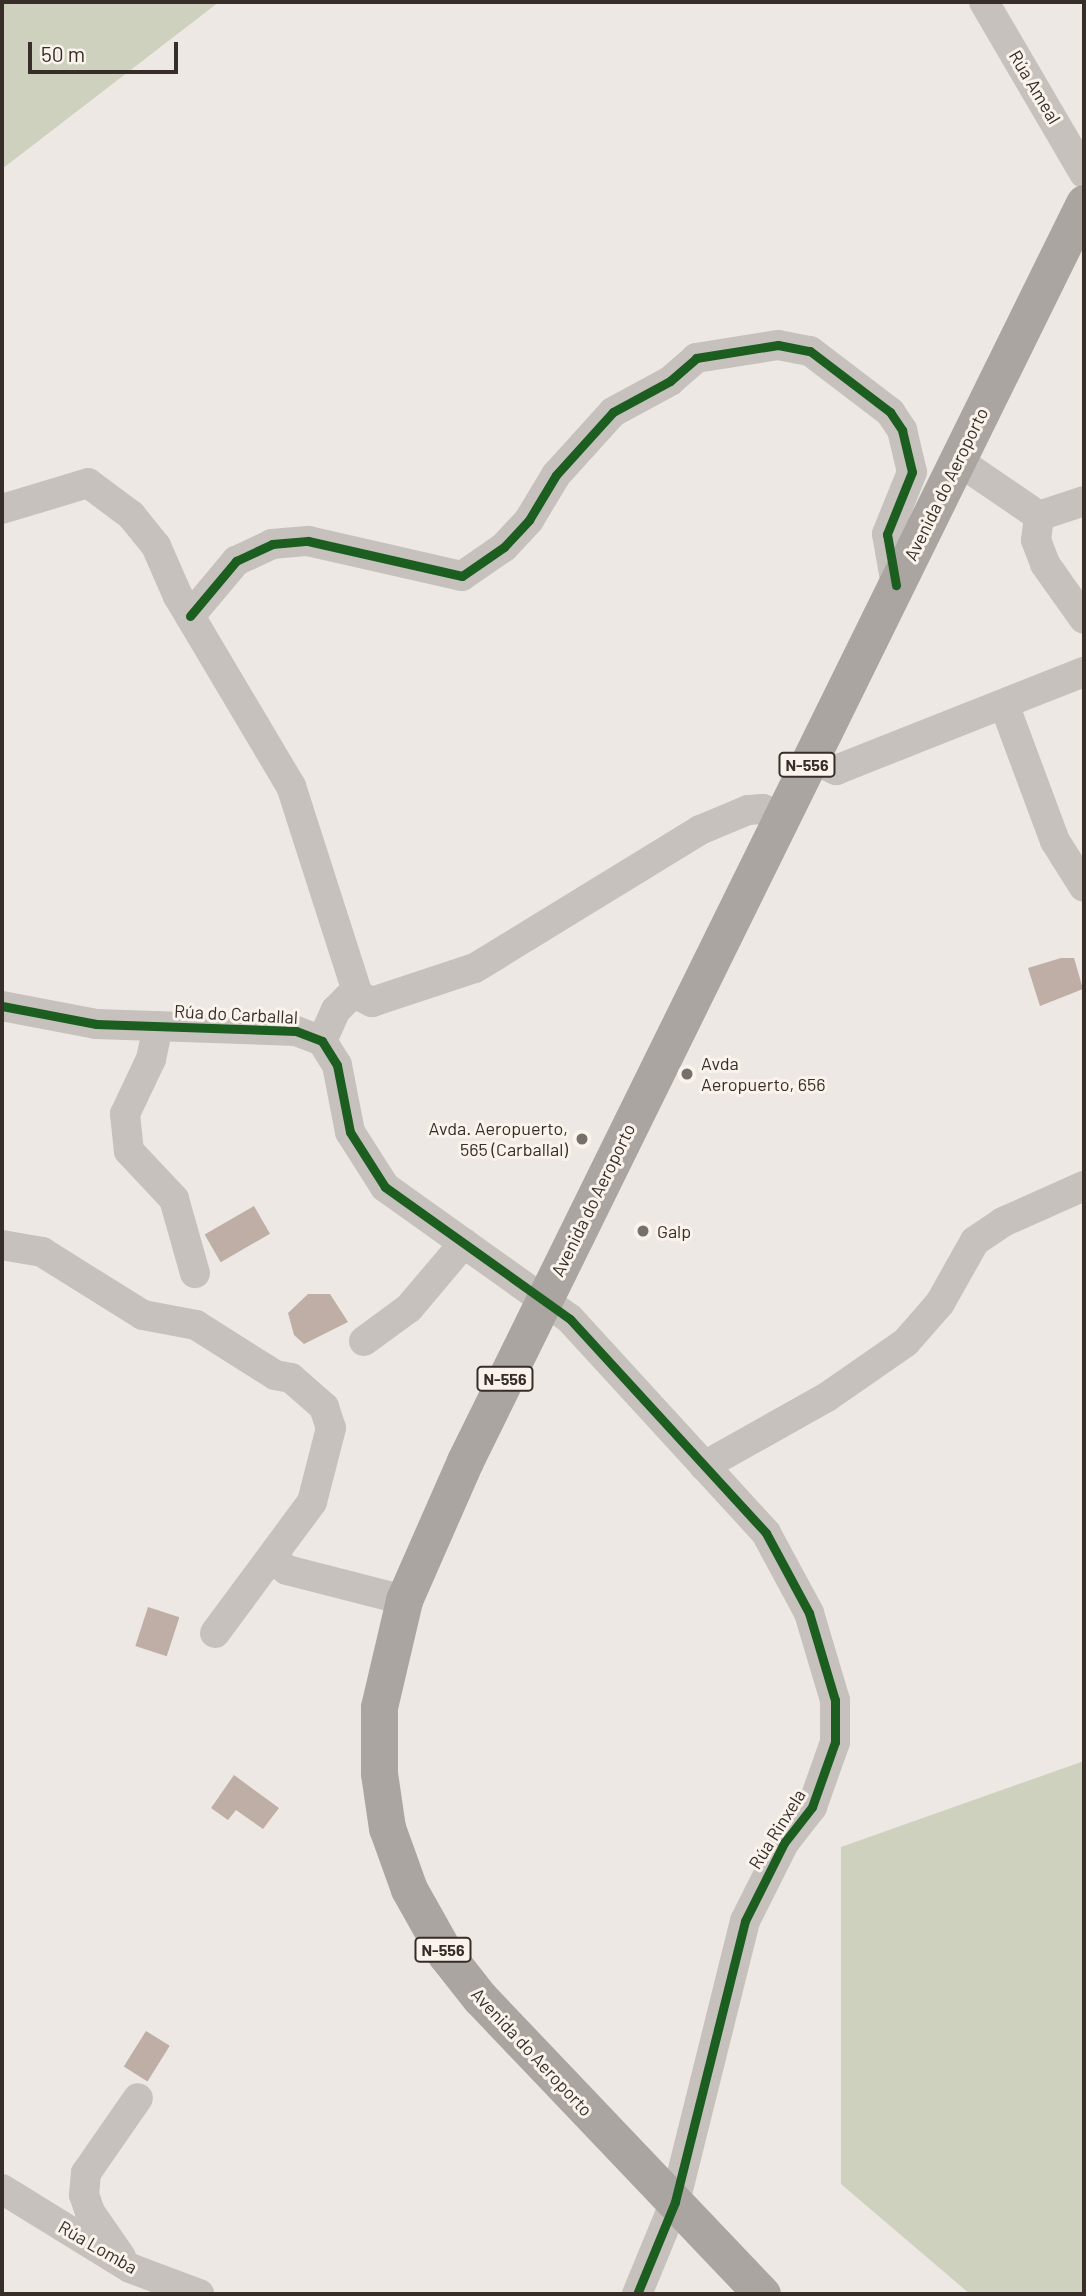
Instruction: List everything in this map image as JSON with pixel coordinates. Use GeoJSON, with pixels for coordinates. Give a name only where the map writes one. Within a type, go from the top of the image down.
{"type":"FeatureCollection","features":[{"type":"Feature","properties":{"kind":"main road","name":"Avenida do Aeroporto"},"geometry":{"type":"LineString","coordinates":[[762,2294],[480,1998],[446,1955],[409,1889],[387,1828],[378,1751],[384,1674],[404,1600],[545,1297],[1084,203]]}},
{"type":"Feature","properties":{"kind":"street","name":"Rúa Ameal"},"geometry":{"type":"LineString","coordinates":[[984,2],[1084,173]]}},
{"type":"Feature","properties":{"kind":"street"},"geometry":{"type":"LineString","coordinates":[[190,615],[236,561],[272,544],[308,541],[462,576],[505,547],[529,520],[556,475],[613,412],[670,381],[696,358],[778,345],[810,351],[890,412],[902,430],[912,472],[887,534],[896,585]]}},
{"type":"Feature","properties":{"kind":"street"},"geometry":{"type":"LineString","coordinates":[[957,460],[1039,516]]}},
{"type":"Feature","properties":{"kind":"street"},"geometry":{"type":"LineString","coordinates":[[2,509],[71,484],[88,483],[104,491],[156,546],[190,615],[290,786],[358,995],[372,1002],[475,968],[699,830],[748,810],[763,809],[780,820]]}},
{"type":"Feature","properties":{"kind":"street"},"geometry":{"type":"LineString","coordinates":[[1039,516],[1084,501]]}},
{"type":"Feature","properties":{"kind":"street"},"geometry":{"type":"LineString","coordinates":[[1039,516],[1039,552],[1084,619]]}},
{"type":"Feature","properties":{"kind":"street"},"geometry":{"type":"LineString","coordinates":[[810,758],[836,770],[1084,672]]}},
{"type":"Feature","properties":{"kind":"street"},"geometry":{"type":"LineString","coordinates":[[1004,704],[1055,841],[1084,887]]}},
{"type":"Feature","properties":{"kind":"street"},"geometry":{"type":"LineString","coordinates":[[358,995],[336,1010],[322,1041],[337,1065],[350,1132],[385,1187],[545,1297]]}},
{"type":"Feature","properties":{"kind":"street","name":"Rúa do Carballal"},"geometry":{"type":"LineString","coordinates":[[2,1006],[60,1020],[296,1031],[322,1041]]}},
{"type":"Feature","properties":{"kind":"street"},"geometry":{"type":"LineString","coordinates":[[158,1026],[151,1059],[125,1114],[129,1151],[174,1199],[195,1273]]}},
{"type":"Feature","properties":{"kind":"street"},"geometry":{"type":"LineString","coordinates":[[704,1466],[827,1397],[906,1342],[940,1303],[975,1241],[1003,1222],[1084,1186]]}},
{"type":"Feature","properties":{"kind":"street"},"geometry":{"type":"LineString","coordinates":[[364,1341],[409,1308],[464,1243]]}},
{"type":"Feature","properties":{"kind":"street"},"geometry":{"type":"LineString","coordinates":[[2,1245],[42,1252],[123,1306],[196,1325],[312,1392],[331,1428],[327,1460],[312,1502],[215,1633]]}},
{"type":"Feature","properties":{"kind":"street","name":"Rúa Rinxela"},"geometry":{"type":"LineString","coordinates":[[545,1297],[766,1533],[809,1613],[835,1700],[835,1742],[812,1807],[784,1843],[746,1922],[675,2202],[637,2294]]}},
{"type":"Feature","properties":{"kind":"street"},"geometry":{"type":"LineString","coordinates":[[271,1558],[287,1570],[404,1600]]}},
{"type":"Feature","properties":{"kind":"street"},"geometry":{"type":"LineString","coordinates":[[130,2269],[84,2195],[86,2173],[138,2098]]}},
{"type":"Feature","properties":{"kind":"street","name":"Rúa Lomba"},"geometry":{"type":"LineString","coordinates":[[2,2189],[130,2269],[199,2294]]}},
{"type":"Feature","properties":{"kind":"green space"},"geometry":{"type":"Polygon","coordinates":[[[2,2],[219,2],[2,169],[2,2]]]}},
{"type":"Feature","properties":{"kind":"green space"},"geometry":{"type":"Polygon","coordinates":[[[1084,1761],[1084,2294],[970,2294],[841,2184],[841,1847],[1084,1761]]]}},
{"type":"Feature","properties":{"kind":"building"},"geometry":{"type":"Polygon","coordinates":[[[1061,958],[1074,958],[1083,989],[1040,1006],[1028,968],[1061,958]]]}},
{"type":"Feature","properties":{"kind":"building"},"geometry":{"type":"Polygon","coordinates":[[[254,1206],[270,1234],[221,1262],[205,1234],[254,1206]]]}},
{"type":"Feature","properties":{"kind":"building"},"geometry":{"type":"Polygon","coordinates":[[[308,1294],[330,1294],[348,1322],[304,1344],[294,1335],[288,1313],[308,1294]]]}},
{"type":"Feature","properties":{"kind":"building"},"geometry":{"type":"Polygon","coordinates":[[[148,1607],[179,1617],[167,1656],[135,1646],[148,1607]]]}},
{"type":"Feature","properties":{"kind":"building"},"geometry":{"type":"Polygon","coordinates":[[[234,1775],[279,1808],[263,1829],[236,1810],[228,1820],[211,1808],[234,1775]]]}},
{"type":"Feature","properties":{"kind":"building"},"geometry":{"type":"Polygon","coordinates":[[[146,2031],[170,2046],[147,2081],[124,2067],[146,2031]]]}},
{"type":"Feature","properties":{"kind":"cycle path"},"geometry":{"type":"LineString","coordinates":[[190,616],[236,561],[272,544],[308,541],[462,576],[504,547],[529,520],[556,475],[613,412],[670,381],[696,358],[778,345],[810,351],[890,412],[902,430],[912,472],[887,534],[896,585]]}},
{"type":"Feature","properties":{"kind":"cycle path"},"geometry":{"type":"LineString","coordinates":[[2,1006],[96,1024],[296,1031],[322,1041],[337,1065],[350,1132],[385,1187],[570,1319],[766,1533],[809,1613],[835,1700],[835,1742],[812,1807],[784,1843],[745,1921],[675,2202],[637,2294]]}},
{"type":"Feature","properties":{"kind":"place","name":"Avda Aeropuerto, 656"},"geometry":{"type":"Point","coordinates":[687,1074]}},
{"type":"Feature","properties":{"kind":"place","name":"Avda. Aeropuerto, 565 (Carballal)"},"geometry":{"type":"Point","coordinates":[582,1139]}},
{"type":"Feature","properties":{"kind":"place","name":"Galp"},"geometry":{"type":"Point","coordinates":[643,1231]}}]}
